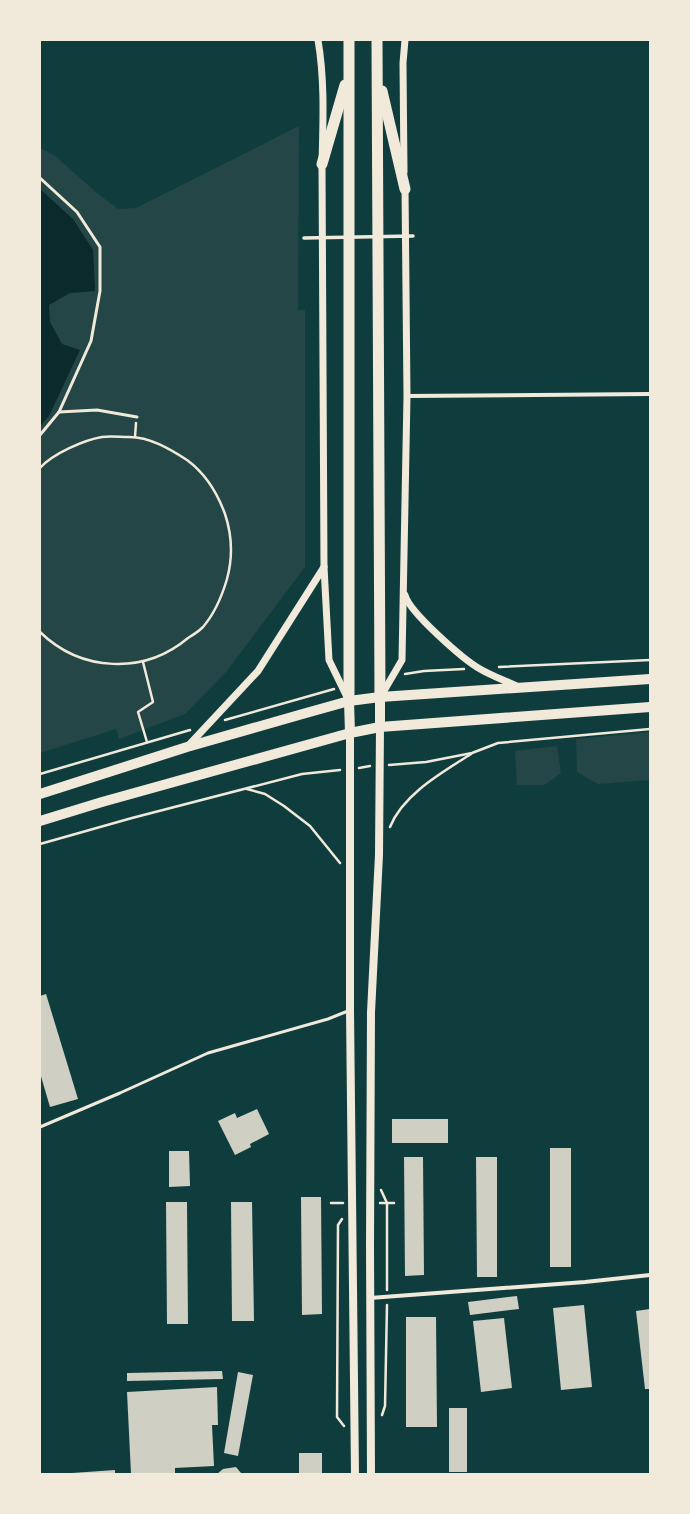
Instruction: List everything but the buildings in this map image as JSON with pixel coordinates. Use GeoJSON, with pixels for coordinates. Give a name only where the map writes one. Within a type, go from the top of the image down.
{"type":"FeatureCollection","features":[{"type":"Feature","properties":{"kind":"highway"},"geometry":{"type":"LineString","coordinates":[[349,40],[349,701]]}},
{"type":"Feature","properties":{"kind":"highway"},"geometry":{"type":"LineString","coordinates":[[377,40],[380,697]]}},
{"type":"Feature","properties":{"kind":"highway"},"geometry":{"type":"LineString","coordinates":[[377,71],[405,189]]}},
{"type":"Feature","properties":{"kind":"highway"},"geometry":{"type":"LineString","coordinates":[[322,164],[349,73]]}},
{"type":"Feature","properties":{"kind":"main road"},"geometry":{"type":"LineString","coordinates":[[40,794],[187,747],[349,701],[380,697],[650,679]]}},
{"type":"Feature","properties":{"kind":"main road"},"geometry":{"type":"LineString","coordinates":[[371,1474],[371,1012],[379,855],[380,697]]}},
{"type":"Feature","properties":{"kind":"main road"},"geometry":{"type":"LineString","coordinates":[[349,701],[350,1010],[355,1474]]}},
{"type":"Feature","properties":{"kind":"main road"},"geometry":{"type":"LineString","coordinates":[[40,821],[102,802],[380,727],[650,707]]}},
{"type":"Feature","properties":{"kind":"street"},"geometry":{"type":"LineString","coordinates":[[318,40],[323,106],[324,566],[326,613],[329,660],[349,701]]}},
{"type":"Feature","properties":{"kind":"street"},"geometry":{"type":"LineString","coordinates":[[380,697],[402,660],[407,396],[403,63],[405,40]]}},
{"type":"Feature","properties":{"kind":"street"},"geometry":{"type":"LineString","coordinates":[[304,238],[413,236]]}},
{"type":"Feature","properties":{"kind":"street"},"geometry":{"type":"LineString","coordinates":[[407,396],[650,394]]}},
{"type":"Feature","properties":{"kind":"street"},"geometry":{"type":"LineString","coordinates":[[187,747],[258,671],[324,566]]}},
{"type":"Feature","properties":{"kind":"street"},"geometry":{"type":"LineString","coordinates":[[403,584],[406,600],[439,636],[479,668],[519,687]]}},
{"type":"Feature","properties":{"kind":"street"},"geometry":{"type":"LineString","coordinates":[[370,1298],[585,1282],[650,1275]]}},
{"type":"Feature","properties":{"kind":"lane"},"geometry":{"type":"LineString","coordinates":[[40,178],[78,212],[100,247],[100,292],[90,341],[59,412],[40,435]]}},
{"type":"Feature","properties":{"kind":"lane"},"geometry":{"type":"LineString","coordinates":[[59,412],[96,410],[137,417]]}},
{"type":"Feature","properties":{"kind":"lane"},"geometry":{"type":"LineString","coordinates":[[40,1127],[208,1053],[328,1019],[350,1010]]}},
{"type":"Feature","properties":{"kind":"path"},"geometry":{"type":"LineString","coordinates":[[135,437],[136,429]]}},
{"type":"Feature","properties":{"kind":"path"},"geometry":{"type":"LineString","coordinates":[[40,468],[70,447],[102,437],[135,437],[168,448],[197,468],[218,496],[230,529],[231,564],[222,597],[202,627],[175,649],[143,662],[111,664],[80,658],[51,643],[40,632]]}},
{"type":"Feature","properties":{"kind":"path"},"geometry":{"type":"LineString","coordinates":[[143,662],[153,702],[138,712],[147,742]]}},
{"type":"Feature","properties":{"kind":"path"},"geometry":{"type":"LineString","coordinates":[[389,829],[394,816],[414,794],[432,779],[472,753]]}},
{"type":"Feature","properties":{"kind":"path"},"geometry":{"type":"LineString","coordinates":[[247,789],[265,794],[284,806],[310,826],[350,874]]}},
{"type":"Feature","properties":{"kind":"path"},"geometry":{"type":"LineString","coordinates":[[352,1203],[338,1225],[337,1417],[354,1440]]}},
{"type":"Feature","properties":{"kind":"shaded area"},"geometry":{"type":"Polygon","coordinates":[[[299,126],[298,310],[305,310],[305,567],[227,671],[185,714],[119,739],[116,729],[40,753],[40,148],[54,155],[97,193],[118,209],[136,208],[299,126]]]}},
{"type":"Feature","properties":{"kind":"shaded area"},"geometry":{"type":"Polygon","coordinates":[[[40,189],[73,219],[93,250],[95,291],[70,293],[49,305],[50,322],[62,344],[80,350],[49,416],[40,426],[40,189]]]}},
{"type":"Feature","properties":{"kind":"shaded area"},"geometry":{"type":"Polygon","coordinates":[[[650,732],[650,780],[598,784],[577,772],[576,739],[650,732]]]}},
{"type":"Feature","properties":{"kind":"shaded area"},"geometry":{"type":"Polygon","coordinates":[[[557,746],[561,773],[544,785],[517,785],[515,751],[557,746]]]}}]}
